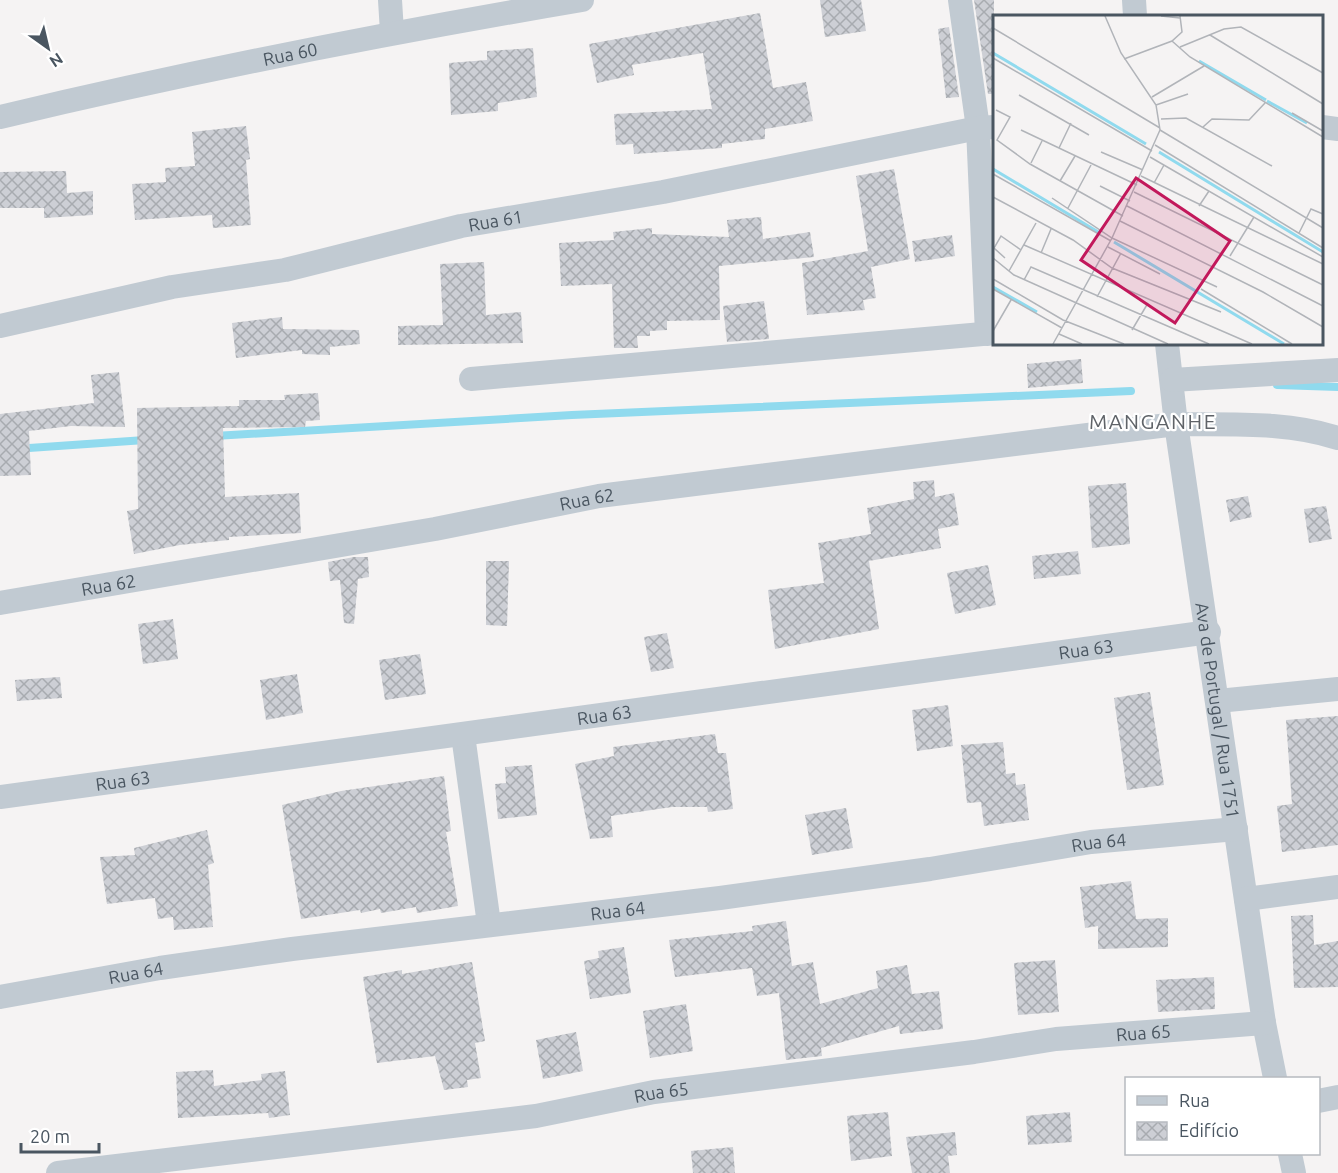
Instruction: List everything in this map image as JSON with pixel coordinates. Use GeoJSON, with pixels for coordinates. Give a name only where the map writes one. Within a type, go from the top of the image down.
{"type":"FeatureCollection","features":[{"type":"Feature","properties":{"kind":"street"},"geometry":{"type":"LineString","coordinates":[[390,0],[392,32]]}},
{"type":"Feature","properties":{"kind":"street","name":"Rua 60"},"geometry":{"type":"LineString","coordinates":[[0,117],[140,83],[392,32],[582,0]]}},
{"type":"Feature","properties":{"kind":"street"},"geometry":{"type":"LineString","coordinates":[[471,379],[991,334],[986,128],[960,0]]}},
{"type":"Feature","properties":{"kind":"street"},"geometry":{"type":"LineString","coordinates":[[1134,0],[1135,15]]}},
{"type":"Feature","properties":{"kind":"street"},"geometry":{"type":"LineString","coordinates":[[1323,127],[1338,129]]}},
{"type":"Feature","properties":{"kind":"street","name":"Rua 61"},"geometry":{"type":"LineString","coordinates":[[0,326],[172,287],[285,270],[461,225],[663,192],[986,128]]}},
{"type":"Feature","properties":{"kind":"street","name":"Ava de Portugal / Rua 1751"},"geometry":{"type":"LineString","coordinates":[[1167,345],[1176,424],[1209,632],[1264,1023],[1275,1077]]}},
{"type":"Feature","properties":{"kind":"street"},"geometry":{"type":"LineString","coordinates":[[1172,380],[1338,370]]}},
{"type":"Feature","properties":{"kind":"street","name":"Rua 62"},"geometry":{"type":"LineString","coordinates":[[0,603],[425,531],[599,496],[1176,424],[1262,425],[1322,433],[1338,438]]}},
{"type":"Feature","properties":{"kind":"street","name":"Rua 63"},"geometry":{"type":"LineString","coordinates":[[0,796],[1209,632]]}},
{"type":"Feature","properties":{"kind":"street"},"geometry":{"type":"LineString","coordinates":[[1218,701],[1338,689]]}},
{"type":"Feature","properties":{"kind":"street"},"geometry":{"type":"LineString","coordinates":[[463,735],[489,924]]}},
{"type":"Feature","properties":{"kind":"street","name":"Rua 64"},"geometry":{"type":"LineString","coordinates":[[0,997],[160,968],[489,924],[732,896],[930,869],[1090,842],[1236,829]]}},
{"type":"Feature","properties":{"kind":"street"},"geometry":{"type":"LineString","coordinates":[[1246,899],[1338,886]]}},
{"type":"Feature","properties":{"kind":"street","name":"Rua 65"},"geometry":{"type":"LineString","coordinates":[[58,1173],[536,1116],[654,1092],[974,1052],[1056,1039],[1264,1023]]}},
{"type":"Feature","properties":{"kind":"street"},"geometry":{"type":"LineString","coordinates":[[1320,1101],[1338,1097]]}},
{"type":"Feature","properties":{"kind":"street"},"geometry":{"type":"LineString","coordinates":[[1290,1155],[1294,1173]]}},
{"type":"Feature","properties":{"kind":"building"},"geometry":{"type":"Polygon","coordinates":[[[820,0],[861,0],[866,31],[825,37],[820,0]]]}},
{"type":"Feature","properties":{"kind":"building"},"geometry":{"type":"Polygon","coordinates":[[[974,0],[994,0],[993,94],[988,94],[974,0]]]}},
{"type":"Feature","properties":{"kind":"building"},"geometry":{"type":"Polygon","coordinates":[[[760,13],[773,88],[806,82],[813,121],[765,129],[765,139],[722,144],[722,148],[634,154],[633,144],[616,145],[614,114],[712,109],[703,53],[632,65],[634,75],[597,83],[589,44],[760,13]]]}},
{"type":"Feature","properties":{"kind":"building"},"geometry":{"type":"Polygon","coordinates":[[[949,27],[959,97],[946,98],[938,29],[949,27]]]}},
{"type":"Feature","properties":{"kind":"building"},"geometry":{"type":"Polygon","coordinates":[[[533,48],[537,97],[498,103],[498,111],[451,115],[449,63],[487,60],[487,51],[533,48]]]}},
{"type":"Feature","properties":{"kind":"building"},"geometry":{"type":"Polygon","coordinates":[[[246,126],[250,159],[246,160],[251,225],[213,228],[212,215],[135,220],[132,184],[166,182],[165,168],[195,166],[192,132],[246,126]]]}},
{"type":"Feature","properties":{"kind":"building"},"geometry":{"type":"Polygon","coordinates":[[[894,169],[910,259],[871,267],[876,298],[863,300],[865,310],[807,315],[802,263],[868,251],[856,176],[894,169]]]}},
{"type":"Feature","properties":{"kind":"building"},"geometry":{"type":"Polygon","coordinates":[[[66,171],[67,193],[93,191],[93,215],[44,218],[44,208],[0,208],[0,172],[66,171]]]}},
{"type":"Feature","properties":{"kind":"building"},"geometry":{"type":"Polygon","coordinates":[[[761,217],[763,239],[810,232],[814,257],[719,266],[720,320],[667,321],[667,330],[650,331],[650,336],[637,336],[638,348],[614,348],[612,284],[561,286],[559,243],[614,240],[613,232],[652,228],[652,234],[729,237],[727,220],[761,217]]]}},
{"type":"Feature","properties":{"kind":"building"},"geometry":{"type":"Polygon","coordinates":[[[952,235],[955,256],[915,262],[912,241],[952,235]]]}},
{"type":"Feature","properties":{"kind":"building"},"geometry":{"type":"Polygon","coordinates":[[[484,262],[486,315],[521,312],[523,343],[398,345],[398,326],[443,325],[440,264],[484,262]]]}},
{"type":"Feature","properties":{"kind":"building"},"geometry":{"type":"Polygon","coordinates":[[[764,301],[769,339],[727,342],[723,306],[764,301]]]}},
{"type":"Feature","properties":{"kind":"building"},"geometry":{"type":"Polygon","coordinates":[[[282,317],[283,329],[359,330],[360,344],[330,347],[330,355],[302,354],[302,350],[236,358],[232,323],[282,317]]]}},
{"type":"Feature","properties":{"kind":"building"},"geometry":{"type":"Polygon","coordinates":[[[1081,359],[1083,383],[1028,388],[1027,364],[1081,359]]]}},
{"type":"Feature","properties":{"kind":"building"},"geometry":{"type":"Polygon","coordinates":[[[119,372],[125,427],[71,426],[29,431],[31,475],[0,476],[0,414],[94,403],[91,375],[119,372]]]}},
{"type":"Feature","properties":{"kind":"building"},"geometry":{"type":"Polygon","coordinates":[[[318,393],[320,420],[306,421],[305,427],[223,428],[225,497],[299,493],[301,533],[229,537],[229,540],[180,545],[134,554],[127,511],[138,509],[137,408],[239,406],[239,400],[285,400],[284,395],[318,393]]]}},
{"type":"Feature","properties":{"kind":"building"},"geometry":{"type":"Polygon","coordinates":[[[934,480],[935,497],[954,493],[959,525],[938,529],[941,548],[869,561],[879,629],[775,649],[768,590],[824,583],[818,543],[871,534],[867,508],[914,499],[913,482],[934,480]]]}},
{"type":"Feature","properties":{"kind":"building"},"geometry":{"type":"Polygon","coordinates":[[[1126,483],[1130,544],[1092,548],[1088,486],[1126,483]]]}},
{"type":"Feature","properties":{"kind":"building"},"geometry":{"type":"Polygon","coordinates":[[[1248,496],[1252,517],[1230,522],[1226,500],[1248,496]]]}},
{"type":"Feature","properties":{"kind":"building"},"geometry":{"type":"Polygon","coordinates":[[[1326,506],[1332,539],[1309,543],[1304,509],[1326,506]]]}},
{"type":"Feature","properties":{"kind":"building"},"geometry":{"type":"Polygon","coordinates":[[[1078,551],[1081,574],[1034,579],[1032,556],[1078,551]]]}},
{"type":"Feature","properties":{"kind":"building"},"geometry":{"type":"Polygon","coordinates":[[[368,557],[369,577],[358,579],[354,624],[344,623],[340,580],[330,581],[328,562],[368,557]]]}},
{"type":"Feature","properties":{"kind":"building"},"geometry":{"type":"Polygon","coordinates":[[[486,561],[509,561],[507,626],[486,625],[486,561]]]}},
{"type":"Feature","properties":{"kind":"building"},"geometry":{"type":"Polygon","coordinates":[[[988,565],[996,605],[955,614],[947,573],[988,565]]]}},
{"type":"Feature","properties":{"kind":"building"},"geometry":{"type":"Polygon","coordinates":[[[173,619],[178,659],[143,664],[138,624],[173,619]]]}},
{"type":"Feature","properties":{"kind":"building"},"geometry":{"type":"Polygon","coordinates":[[[667,633],[674,668],[651,672],[644,637],[667,633]]]}},
{"type":"Feature","properties":{"kind":"building"},"geometry":{"type":"Polygon","coordinates":[[[420,654],[426,694],[385,700],[379,660],[420,654]]]}},
{"type":"Feature","properties":{"kind":"building"},"geometry":{"type":"Polygon","coordinates":[[[297,674],[303,713],[266,720],[260,680],[297,674]]]}},
{"type":"Feature","properties":{"kind":"building"},"geometry":{"type":"Polygon","coordinates":[[[60,677],[62,698],[17,701],[15,680],[60,677]]]}},
{"type":"Feature","properties":{"kind":"building"},"geometry":{"type":"Polygon","coordinates":[[[1150,692],[1164,785],[1127,790],[1114,698],[1150,692]]]}},
{"type":"Feature","properties":{"kind":"building"},"geometry":{"type":"Polygon","coordinates":[[[948,705],[953,746],[917,751],[912,710],[948,705]]]}},
{"type":"Feature","properties":{"kind":"building"},"geometry":{"type":"Polygon","coordinates":[[[1338,716],[1338,845],[1282,852],[1277,806],[1292,804],[1286,720],[1338,716]]]}},
{"type":"Feature","properties":{"kind":"building"},"geometry":{"type":"Polygon","coordinates":[[[715,734],[718,753],[726,753],[733,809],[708,812],[707,807],[672,807],[611,816],[613,837],[590,839],[575,764],[614,756],[613,747],[715,734]]]}},
{"type":"Feature","properties":{"kind":"building"},"geometry":{"type":"Polygon","coordinates":[[[1003,742],[1006,774],[1015,773],[1016,785],[1025,784],[1029,820],[984,826],[981,802],[967,803],[961,745],[1003,742]]]}},
{"type":"Feature","properties":{"kind":"building"},"geometry":{"type":"Polygon","coordinates":[[[532,765],[537,815],[498,819],[495,784],[506,783],[505,767],[532,765]]]}},
{"type":"Feature","properties":{"kind":"building"},"geometry":{"type":"Polygon","coordinates":[[[444,776],[451,831],[446,832],[458,906],[417,913],[416,907],[381,913],[380,909],[361,913],[360,910],[301,919],[282,805],[341,791],[444,776]]]}},
{"type":"Feature","properties":{"kind":"building"},"geometry":{"type":"Polygon","coordinates":[[[846,808],[853,848],[812,855],[805,815],[846,808]]]}},
{"type":"Feature","properties":{"kind":"building"},"geometry":{"type":"Polygon","coordinates":[[[207,830],[214,863],[208,865],[213,927],[174,930],[173,917],[158,919],[155,898],[107,904],[100,857],[135,855],[134,848],[207,830]]]}},
{"type":"Feature","properties":{"kind":"building"},"geometry":{"type":"Polygon","coordinates":[[[1131,881],[1136,919],[1168,918],[1168,947],[1098,949],[1098,926],[1085,928],[1080,887],[1131,881]]]}},
{"type":"Feature","properties":{"kind":"building"},"geometry":{"type":"Polygon","coordinates":[[[1313,915],[1314,945],[1338,941],[1338,987],[1294,988],[1291,916],[1313,915]]]}},
{"type":"Feature","properties":{"kind":"building"},"geometry":{"type":"Polygon","coordinates":[[[786,921],[792,966],[813,962],[820,1004],[878,988],[876,971],[907,965],[912,994],[939,991],[943,1029],[900,1034],[899,1026],[821,1048],[822,1056],[786,1060],[779,993],[757,996],[752,968],[675,977],[669,940],[753,931],[752,926],[786,921]]]}},
{"type":"Feature","properties":{"kind":"building"},"geometry":{"type":"Polygon","coordinates":[[[624,947],[631,993],[590,999],[584,961],[599,958],[598,951],[624,947]]]}},
{"type":"Feature","properties":{"kind":"building"},"geometry":{"type":"Polygon","coordinates":[[[1055,960],[1059,1012],[1018,1015],[1014,963],[1055,960]]]}},
{"type":"Feature","properties":{"kind":"building"},"geometry":{"type":"Polygon","coordinates":[[[472,962],[485,1041],[475,1043],[481,1078],[467,1080],[468,1087],[444,1090],[435,1056],[377,1063],[363,977],[402,970],[402,974],[472,962]]]}},
{"type":"Feature","properties":{"kind":"building"},"geometry":{"type":"Polygon","coordinates":[[[1214,977],[1215,1009],[1158,1012],[1156,980],[1214,977]]]}},
{"type":"Feature","properties":{"kind":"building"},"geometry":{"type":"Polygon","coordinates":[[[686,1004],[693,1051],[650,1058],[643,1011],[686,1004]]]}},
{"type":"Feature","properties":{"kind":"building"},"geometry":{"type":"Polygon","coordinates":[[[576,1032],[583,1071],[543,1079],[536,1040],[576,1032]]]}},
{"type":"Feature","properties":{"kind":"building"},"geometry":{"type":"Polygon","coordinates":[[[213,1070],[214,1086],[262,1080],[261,1074],[285,1071],[290,1115],[269,1118],[268,1113],[178,1118],[176,1072],[213,1070]]]}},
{"type":"Feature","properties":{"kind":"building"},"geometry":{"type":"Polygon","coordinates":[[[888,1112],[892,1156],[851,1161],[847,1116],[888,1112]]]}},
{"type":"Feature","properties":{"kind":"building"},"geometry":{"type":"Polygon","coordinates":[[[1070,1112],[1072,1142],[1028,1145],[1026,1116],[1070,1112]]]}},
{"type":"Feature","properties":{"kind":"building"},"geometry":{"type":"Polygon","coordinates":[[[955,1132],[957,1155],[948,1156],[950,1173],[912,1173],[906,1137],[955,1132]]]}},
{"type":"Feature","properties":{"kind":"building"},"geometry":{"type":"Polygon","coordinates":[[[733,1147],[735,1173],[693,1173],[691,1151],[733,1147]]]}},
{"type":"Feature","properties":{"kind":"waterway"},"geometry":{"type":"LineString","coordinates":[[1277,385],[1338,387]]}},
{"type":"Feature","properties":{"kind":"waterway"},"geometry":{"type":"LineString","coordinates":[[214,436],[572,415],[1131,391]]}},
{"type":"Feature","properties":{"kind":"waterway"},"geometry":{"type":"LineString","coordinates":[[0,450],[145,440]]}},
{"type":"Feature","properties":{"kind":"district","name":"MANGANHE"},"geometry":{"type":"Point","coordinates":[1153,421]}}]}
